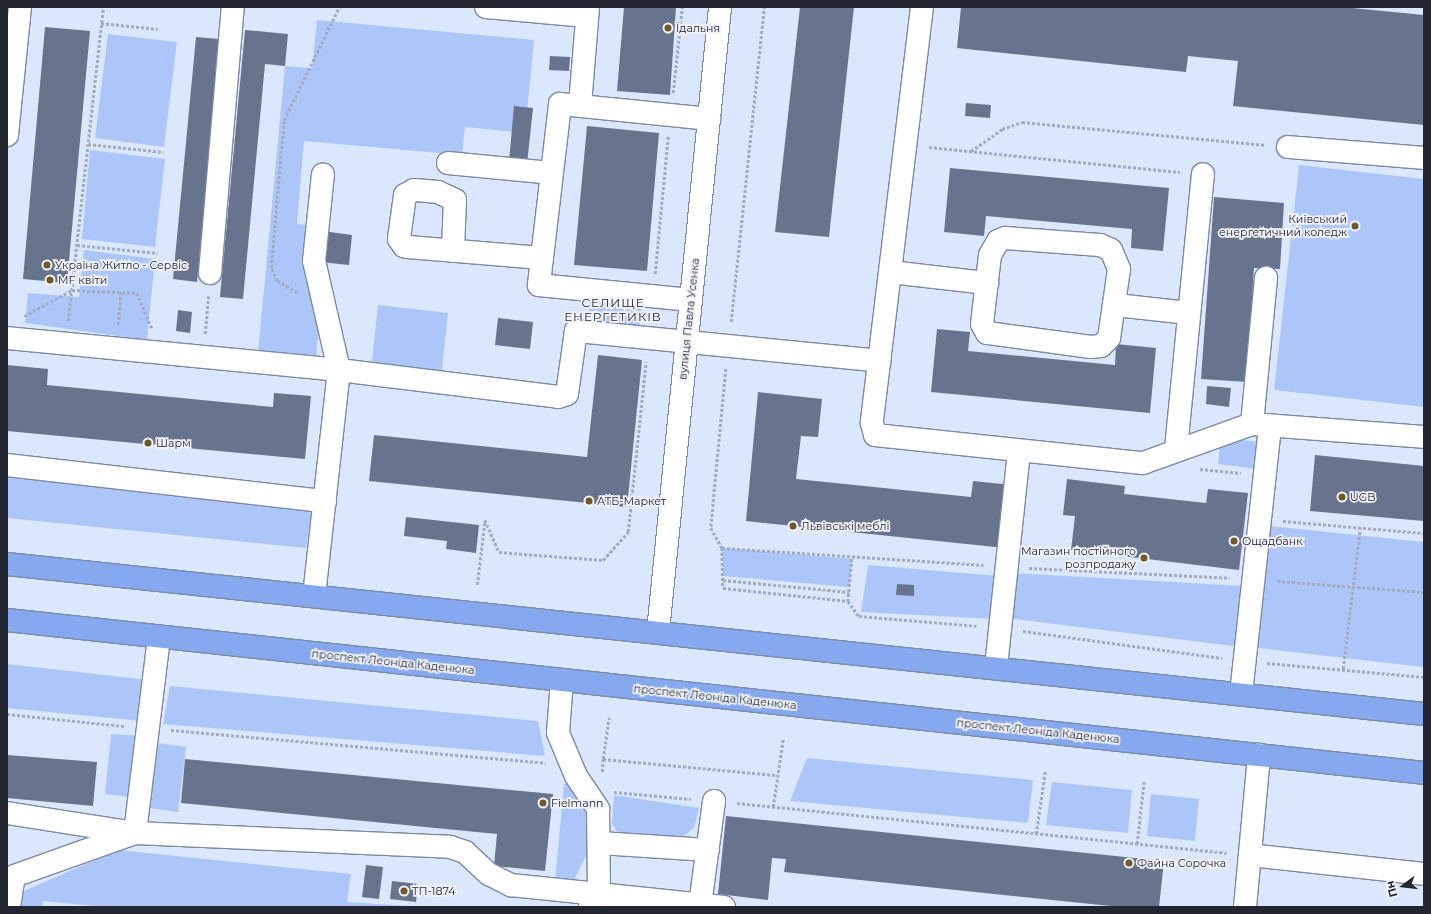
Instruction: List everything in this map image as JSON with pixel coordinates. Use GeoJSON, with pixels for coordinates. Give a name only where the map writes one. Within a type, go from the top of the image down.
{"type":"FeatureCollection","features":[{"type":"Feature","properties":{"kind":"highway"},"geometry":{"type":"LineString","coordinates":[[7,564],[996,667],[1424,714]]}},
{"type":"Feature","properties":{"kind":"highway","name":"проспект Леоніда Каденюка"},"geometry":{"type":"LineString","coordinates":[[7,620],[1424,773]]}},
{"type":"Feature","properties":{"kind":"street"},"geometry":{"type":"LineString","coordinates":[[7,135],[20,7]]}},
{"type":"Feature","properties":{"kind":"street"},"geometry":{"type":"LineString","coordinates":[[210,273],[233,7]]}},
{"type":"Feature","properties":{"kind":"street"},"geometry":{"type":"LineString","coordinates":[[486,7],[588,11],[580,105]]}},
{"type":"Feature","properties":{"kind":"street","name":"вулиця Павла Усенка"},"geometry":{"type":"LineString","coordinates":[[658,632],[720,7]]}},
{"type":"Feature","properties":{"kind":"street"},"geometry":{"type":"LineString","coordinates":[[922,7],[872,423],[875,435],[1143,463],[1176,449],[1261,425],[1424,436]]}},
{"type":"Feature","properties":{"kind":"street"},"geometry":{"type":"LineString","coordinates":[[691,300],[539,285],[558,106],[580,105],[670,116],[709,119]]}},
{"type":"Feature","properties":{"kind":"street"},"geometry":{"type":"LineString","coordinates":[[1288,147],[1424,158]]}},
{"type":"Feature","properties":{"kind":"street"},"geometry":{"type":"LineString","coordinates":[[448,164],[551,173]]}},
{"type":"Feature","properties":{"kind":"street"},"geometry":{"type":"LineString","coordinates":[[314,596],[339,370],[314,261],[323,174]]}},
{"type":"Feature","properties":{"kind":"street"},"geometry":{"type":"LineString","coordinates":[[1176,449],[1203,174]]}},
{"type":"Feature","properties":{"kind":"street"},"geometry":{"type":"LineString","coordinates":[[1006,238],[1100,245],[1111,250],[1116,260],[1116,305],[1112,330],[1101,346],[991,336],[982,324],[987,283],[993,248],[1006,238]]}},
{"type":"Feature","properties":{"kind":"street"},"geometry":{"type":"LineString","coordinates":[[453,251],[542,258]]}},
{"type":"Feature","properties":{"kind":"street"},"geometry":{"type":"LineString","coordinates":[[890,272],[987,283]]}},
{"type":"Feature","properties":{"kind":"street"},"geometry":{"type":"LineString","coordinates":[[1241,694],[1265,476],[1261,425],[1266,278]]}},
{"type":"Feature","properties":{"kind":"street"},"geometry":{"type":"LineString","coordinates":[[1116,305],[1189,313]]}},
{"type":"Feature","properties":{"kind":"street"},"geometry":{"type":"LineString","coordinates":[[7,338],[339,370],[563,396],[569,388],[576,332],[686,344],[880,361]]}},
{"type":"Feature","properties":{"kind":"street"},"geometry":{"type":"LineString","coordinates":[[996,667],[1019,451]]}},
{"type":"Feature","properties":{"kind":"street"},"geometry":{"type":"LineString","coordinates":[[7,465],[325,501]]}},
{"type":"Feature","properties":{"kind":"street"},"geometry":{"type":"LineString","coordinates":[[135,833],[159,636]]}},
{"type":"Feature","properties":{"kind":"street"},"geometry":{"type":"LineString","coordinates":[[562,680],[558,733],[572,766],[598,809],[600,843],[594,901]]}},
{"type":"Feature","properties":{"kind":"street"},"geometry":{"type":"LineString","coordinates":[[1245,907],[1259,755]]}},
{"type":"Feature","properties":{"kind":"street"},"geometry":{"type":"LineString","coordinates":[[700,905],[714,801]]}},
{"type":"Feature","properties":{"kind":"street"},"geometry":{"type":"LineString","coordinates":[[7,813],[135,833],[450,847],[465,852],[504,883],[594,901],[724,907]]}},
{"type":"Feature","properties":{"kind":"street"},"geometry":{"type":"LineString","coordinates":[[9,907],[14,876],[135,833]]}},
{"type":"Feature","properties":{"kind":"street"},"geometry":{"type":"LineString","coordinates":[[600,843],[708,850]]}},
{"type":"Feature","properties":{"kind":"street"},"geometry":{"type":"LineString","coordinates":[[1250,855],[1424,874]]}},
{"type":"Feature","properties":{"kind":"path"},"geometry":{"type":"LineString","coordinates":[[66,344],[102,7]]}},
{"type":"Feature","properties":{"kind":"path"},"geometry":{"type":"LineString","coordinates":[[325,309],[277,281],[271,268],[284,120],[339,7]]}},
{"type":"Feature","properties":{"kind":"path"},"geometry":{"type":"LineString","coordinates":[[653,296],[682,7]]}},
{"type":"Feature","properties":{"kind":"path"},"geometry":{"type":"LineString","coordinates":[[764,7],[728,348],[711,528],[722,548],[723,588],[848,601]]}},
{"type":"Feature","properties":{"kind":"path"},"geometry":{"type":"LineString","coordinates":[[101,23],[158,29]]}},
{"type":"Feature","properties":{"kind":"path"},"geometry":{"type":"LineString","coordinates":[[971,151],[1002,129],[1022,122],[1288,147]]}},
{"type":"Feature","properties":{"kind":"path"},"geometry":{"type":"LineString","coordinates":[[88,144],[164,152]]}},
{"type":"Feature","properties":{"kind":"path"},"geometry":{"type":"LineString","coordinates":[[906,145],[1203,174]]}},
{"type":"Feature","properties":{"kind":"path"},"geometry":{"type":"LineString","coordinates":[[77,245],[158,253]]}},
{"type":"Feature","properties":{"kind":"path"},"geometry":{"type":"LineString","coordinates":[[204,340],[210,273]]}},
{"type":"Feature","properties":{"kind":"path"},"geometry":{"type":"LineString","coordinates":[[20,318],[72,290],[137,293],[162,353]]}},
{"type":"Feature","properties":{"kind":"path"},"geometry":{"type":"LineString","coordinates":[[115,348],[121,292]]}},
{"type":"Feature","properties":{"kind":"path"},"geometry":{"type":"LineString","coordinates":[[477,585],[485,520],[499,552],[603,560],[628,532],[648,340]]}},
{"type":"Feature","properties":{"kind":"path"},"geometry":{"type":"LineString","coordinates":[[1196,469],[1265,476]]}},
{"type":"Feature","properties":{"kind":"path"},"geometry":{"type":"LineString","coordinates":[[1260,519],[1424,533]]}},
{"type":"Feature","properties":{"kind":"path"},"geometry":{"type":"LineString","coordinates":[[1343,670],[1360,528]]}},
{"type":"Feature","properties":{"kind":"path"},"geometry":{"type":"LineString","coordinates":[[722,548],[852,559],[1253,579],[1424,592]]}},
{"type":"Feature","properties":{"kind":"path"},"geometry":{"type":"LineString","coordinates":[[852,559],[848,601],[859,616],[1000,628],[1245,660],[1424,677]]}},
{"type":"Feature","properties":{"kind":"path"},"geometry":{"type":"LineString","coordinates":[[723,580],[849,592]]}},
{"type":"Feature","properties":{"kind":"path"},"geometry":{"type":"LineString","coordinates":[[7,714],[572,766]]}},
{"type":"Feature","properties":{"kind":"path"},"geometry":{"type":"LineString","coordinates":[[602,774],[609,717]]}},
{"type":"Feature","properties":{"kind":"path"},"geometry":{"type":"LineString","coordinates":[[773,807],[783,739]]}},
{"type":"Feature","properties":{"kind":"path"},"geometry":{"type":"LineString","coordinates":[[603,759],[777,775]]}},
{"type":"Feature","properties":{"kind":"path"},"geometry":{"type":"LineString","coordinates":[[1036,834],[1044,772]]}},
{"type":"Feature","properties":{"kind":"path"},"geometry":{"type":"LineString","coordinates":[[1137,844],[1144,781]]}},
{"type":"Feature","properties":{"kind":"path"},"geometry":{"type":"LineString","coordinates":[[607,791],[1250,855]]}},
{"type":"Feature","properties":{"kind":"shaded area"},"geometry":{"type":"Polygon","coordinates":[[[317,20],[534,40],[525,133],[465,127],[462,155],[304,141],[297,224],[316,226],[324,272],[316,358],[258,353],[285,66],[312,68],[317,20]]]}},
{"type":"Feature","properties":{"kind":"shaded area"},"geometry":{"type":"Polygon","coordinates":[[[108,34],[177,42],[164,147],[95,138],[108,34]]]}},
{"type":"Feature","properties":{"kind":"shaded area"},"geometry":{"type":"Polygon","coordinates":[[[90,150],[165,159],[155,247],[82,239],[90,150]]]}},
{"type":"Feature","properties":{"kind":"shaded area"},"geometry":{"type":"Polygon","coordinates":[[[1299,165],[1424,179],[1424,407],[1274,390],[1299,165]]]}},
{"type":"Feature","properties":{"kind":"shaded area"},"geometry":{"type":"Polygon","coordinates":[[[84,250],[155,259],[147,340],[25,323],[28,293],[79,297],[84,250]]]}},
{"type":"Feature","properties":{"kind":"shaded area"},"geometry":{"type":"Polygon","coordinates":[[[591,296],[642,301],[639,332],[587,326],[591,296]]]}},
{"type":"Feature","properties":{"kind":"shaded area"},"geometry":{"type":"Polygon","coordinates":[[[378,305],[448,313],[441,378],[371,371],[378,305]]]}},
{"type":"Feature","properties":{"kind":"shaded area"},"geometry":{"type":"Polygon","coordinates":[[[1221,438],[1261,442],[1258,469],[1218,464],[1221,438]]]}},
{"type":"Feature","properties":{"kind":"shaded area"},"geometry":{"type":"Polygon","coordinates":[[[7,474],[312,508],[306,548],[7,518],[7,474]]]}},
{"type":"Feature","properties":{"kind":"shaded area"},"geometry":{"type":"Polygon","coordinates":[[[1270,526],[1424,542],[1423,667],[1258,648],[1270,526]]]}},
{"type":"Feature","properties":{"kind":"shaded area"},"geometry":{"type":"Polygon","coordinates":[[[722,548],[852,559],[849,587],[723,576],[722,548]]]}},
{"type":"Feature","properties":{"kind":"shaded area"},"geometry":{"type":"Polygon","coordinates":[[[868,565],[998,576],[994,619],[861,612],[868,565]]]}},
{"type":"Feature","properties":{"kind":"shaded area"},"geometry":{"type":"Polygon","coordinates":[[[1012,573],[1245,586],[1241,647],[1006,618],[1012,573]]]}},
{"type":"Feature","properties":{"kind":"shaded area"},"geometry":{"type":"Polygon","coordinates":[[[7,664],[149,680],[142,721],[7,708],[7,664]]]}},
{"type":"Feature","properties":{"kind":"shaded area"},"geometry":{"type":"Polygon","coordinates":[[[170,686],[538,721],[545,756],[163,724],[170,686]]]}},
{"type":"Feature","properties":{"kind":"shaded area"},"geometry":{"type":"Polygon","coordinates":[[[111,734],[141,736],[130,797],[105,794],[111,734]]]}},
{"type":"Feature","properties":{"kind":"shaded area"},"geometry":{"type":"Polygon","coordinates":[[[157,743],[186,747],[178,812],[150,808],[157,743]]]}},
{"type":"Feature","properties":{"kind":"shaded area"},"geometry":{"type":"Polygon","coordinates":[[[807,758],[1033,780],[1028,823],[790,801],[807,758]]]}},
{"type":"Feature","properties":{"kind":"shaded area"},"geometry":{"type":"Polygon","coordinates":[[[1052,782],[1132,790],[1128,833],[1046,825],[1052,782]]]}},
{"type":"Feature","properties":{"kind":"shaded area"},"geometry":{"type":"Polygon","coordinates":[[[573,783],[590,815],[592,844],[572,884],[555,882],[564,784],[573,783]]]}},
{"type":"Feature","properties":{"kind":"shaded area"},"geometry":{"type":"Polygon","coordinates":[[[1151,794],[1199,799],[1195,841],[1147,836],[1151,794]]]}},
{"type":"Feature","properties":{"kind":"shaded area"},"geometry":{"type":"Polygon","coordinates":[[[614,795],[699,808],[694,828],[677,841],[622,839],[612,824],[614,795]]]}},
{"type":"Feature","properties":{"kind":"shaded area"},"geometry":{"type":"Polygon","coordinates":[[[118,850],[351,874],[347,902],[424,907],[104,907],[43,901],[42,907],[16,907],[17,894],[118,850]]]}},
{"type":"Feature","properties":{"kind":"building"},"geometry":{"type":"Polygon","coordinates":[[[624,7],[676,7],[670,95],[617,91],[624,7]]]}},
{"type":"Feature","properties":{"kind":"building"},"geometry":{"type":"Polygon","coordinates":[[[800,7],[854,7],[829,237],[775,232],[800,7]]]}},
{"type":"Feature","properties":{"kind":"building"},"geometry":{"type":"Polygon","coordinates":[[[961,7],[1342,7],[1424,15],[1424,125],[1233,106],[1238,61],[1188,56],[1186,72],[957,48],[961,7]]]}},
{"type":"Feature","properties":{"kind":"building"},"geometry":{"type":"Polygon","coordinates":[[[45,27],[90,31],[67,283],[23,279],[45,27]]]}},
{"type":"Feature","properties":{"kind":"building"},"geometry":{"type":"Polygon","coordinates":[[[245,30],[288,34],[285,66],[265,64],[243,299],[220,297],[245,30]]]}},
{"type":"Feature","properties":{"kind":"building"},"geometry":{"type":"Polygon","coordinates":[[[196,37],[219,39],[197,282],[173,279],[196,37]]]}},
{"type":"Feature","properties":{"kind":"building"},"geometry":{"type":"Polygon","coordinates":[[[550,56],[570,57],[569,71],[549,70],[550,56]]]}},
{"type":"Feature","properties":{"kind":"building"},"geometry":{"type":"Polygon","coordinates":[[[966,103],[991,105],[990,118],[965,116],[966,103]]]}},
{"type":"Feature","properties":{"kind":"building"},"geometry":{"type":"Polygon","coordinates":[[[514,106],[533,108],[527,164],[509,162],[514,106]]]}},
{"type":"Feature","properties":{"kind":"building"},"geometry":{"type":"Polygon","coordinates":[[[587,126],[659,133],[647,271],[574,265],[587,126]]]}},
{"type":"Feature","properties":{"kind":"building"},"geometry":{"type":"Polygon","coordinates":[[[950,168],[1169,188],[1163,251],[1131,248],[1132,229],[986,216],[984,236],[944,232],[950,168]]]}},
{"type":"Feature","properties":{"kind":"building"},"geometry":{"type":"Polygon","coordinates":[[[1214,197],[1284,203],[1280,269],[1254,268],[1247,382],[1201,379],[1214,197]]]}},
{"type":"Feature","properties":{"kind":"building"},"geometry":{"type":"Polygon","coordinates":[[[323,231],[352,235],[349,265],[320,262],[323,231]]]}},
{"type":"Feature","properties":{"kind":"building"},"geometry":{"type":"Polygon","coordinates":[[[178,310],[192,312],[190,333],[176,331],[178,310]]]}},
{"type":"Feature","properties":{"kind":"building"},"geometry":{"type":"Polygon","coordinates":[[[498,318],[533,322],[530,349],[495,345],[498,318]]]}},
{"type":"Feature","properties":{"kind":"building"},"geometry":{"type":"Polygon","coordinates":[[[937,329],[970,332],[968,351],[1115,365],[1116,344],[1156,348],[1150,413],[931,392],[937,329]]]}},
{"type":"Feature","properties":{"kind":"building"},"geometry":{"type":"Polygon","coordinates":[[[598,355],[642,360],[627,507],[369,481],[374,435],[587,457],[598,355]]]}},
{"type":"Feature","properties":{"kind":"building"},"geometry":{"type":"Polygon","coordinates":[[[7,365],[48,369],[47,385],[273,407],[274,393],[311,396],[305,459],[7,431],[7,365]]]}},
{"type":"Feature","properties":{"kind":"building"},"geometry":{"type":"Polygon","coordinates":[[[1207,386],[1231,388],[1229,407],[1206,404],[1207,386]]]}},
{"type":"Feature","properties":{"kind":"building"},"geometry":{"type":"Polygon","coordinates":[[[758,392],[822,399],[818,437],[801,436],[796,479],[971,497],[973,481],[1012,485],[1005,548],[746,521],[758,392]]]}},
{"type":"Feature","properties":{"kind":"building"},"geometry":{"type":"Polygon","coordinates":[[[1315,455],[1424,466],[1424,521],[1310,511],[1315,455]]]}},
{"type":"Feature","properties":{"kind":"building"},"geometry":{"type":"Polygon","coordinates":[[[1067,479],[1125,486],[1124,494],[1206,503],[1208,489],[1248,493],[1239,570],[1071,550],[1075,516],[1063,515],[1067,479]]]}},
{"type":"Feature","properties":{"kind":"building"},"geometry":{"type":"Polygon","coordinates":[[[406,517],[479,525],[476,553],[446,549],[447,541],[404,536],[406,517]]]}},
{"type":"Feature","properties":{"kind":"building"},"geometry":{"type":"Polygon","coordinates":[[[897,584],[914,585],[914,596],[896,595],[897,584]]]}},
{"type":"Feature","properties":{"kind":"building"},"geometry":{"type":"Polygon","coordinates":[[[7,755],[97,762],[93,806],[7,798],[7,755]]]}},
{"type":"Feature","properties":{"kind":"building"},"geometry":{"type":"Polygon","coordinates":[[[185,759],[553,794],[545,871],[494,866],[497,834],[181,803],[185,759]]]}},
{"type":"Feature","properties":{"kind":"building"},"geometry":{"type":"Polygon","coordinates":[[[726,816],[1164,861],[1159,907],[1120,907],[784,872],[786,859],[772,858],[768,900],[718,894],[726,816]]]}},
{"type":"Feature","properties":{"kind":"building"},"geometry":{"type":"Polygon","coordinates":[[[366,865],[383,867],[379,899],[362,897],[366,865]]]}},
{"type":"Feature","properties":{"kind":"building","name":"ТП-1874"},"geometry":{"type":"Polygon","coordinates":[[[392,881],[418,884],[416,902],[390,899],[392,881]]]}},
{"type":"Feature","properties":{"kind":"place","name":"Їдальня"},"geometry":{"type":"Point","coordinates":[668,28]}},
{"type":"Feature","properties":{"kind":"place","name":"Київський енергетичний коледж"},"geometry":{"type":"Point","coordinates":[1355,226]}},
{"type":"Feature","properties":{"kind":"place","name":"Україна Житло - Сервіс"},"geometry":{"type":"Point","coordinates":[47,265]}},
{"type":"Feature","properties":{"kind":"place","name":"MF квіти"},"geometry":{"type":"Point","coordinates":[50,280]}},
{"type":"Feature","properties":{"kind":"place","name":"Шарм"},"geometry":{"type":"Point","coordinates":[148,443]}},
{"type":"Feature","properties":{"kind":"place","name":"UGB"},"geometry":{"type":"Point","coordinates":[1342,497]}},
{"type":"Feature","properties":{"kind":"place","name":"АТБ-Маркет"},"geometry":{"type":"Point","coordinates":[589,501]}},
{"type":"Feature","properties":{"kind":"place","name":"Львівські меблі"},"geometry":{"type":"Point","coordinates":[793,526]}},
{"type":"Feature","properties":{"kind":"place","name":"Ощадбанк"},"geometry":{"type":"Point","coordinates":[1234,541]}},
{"type":"Feature","properties":{"kind":"place","name":"Магазин постійного розпродажу"},"geometry":{"type":"Point","coordinates":[1144,558]}},
{"type":"Feature","properties":{"kind":"place","name":"Fielmann"},"geometry":{"type":"Point","coordinates":[543,803]}},
{"type":"Feature","properties":{"kind":"place","name":"Файна Сорочка"},"geometry":{"type":"Point","coordinates":[1129,863]}},
{"type":"Feature","properties":{"kind":"place","name":"ТП-1874"},"geometry":{"type":"Point","coordinates":[404,891]}},
{"type":"Feature","properties":{"kind":"district","name":"СЕЛИЩЕ ЕНЕРГЕТИКІВ"},"geometry":{"type":"Point","coordinates":[613,310]}}]}
